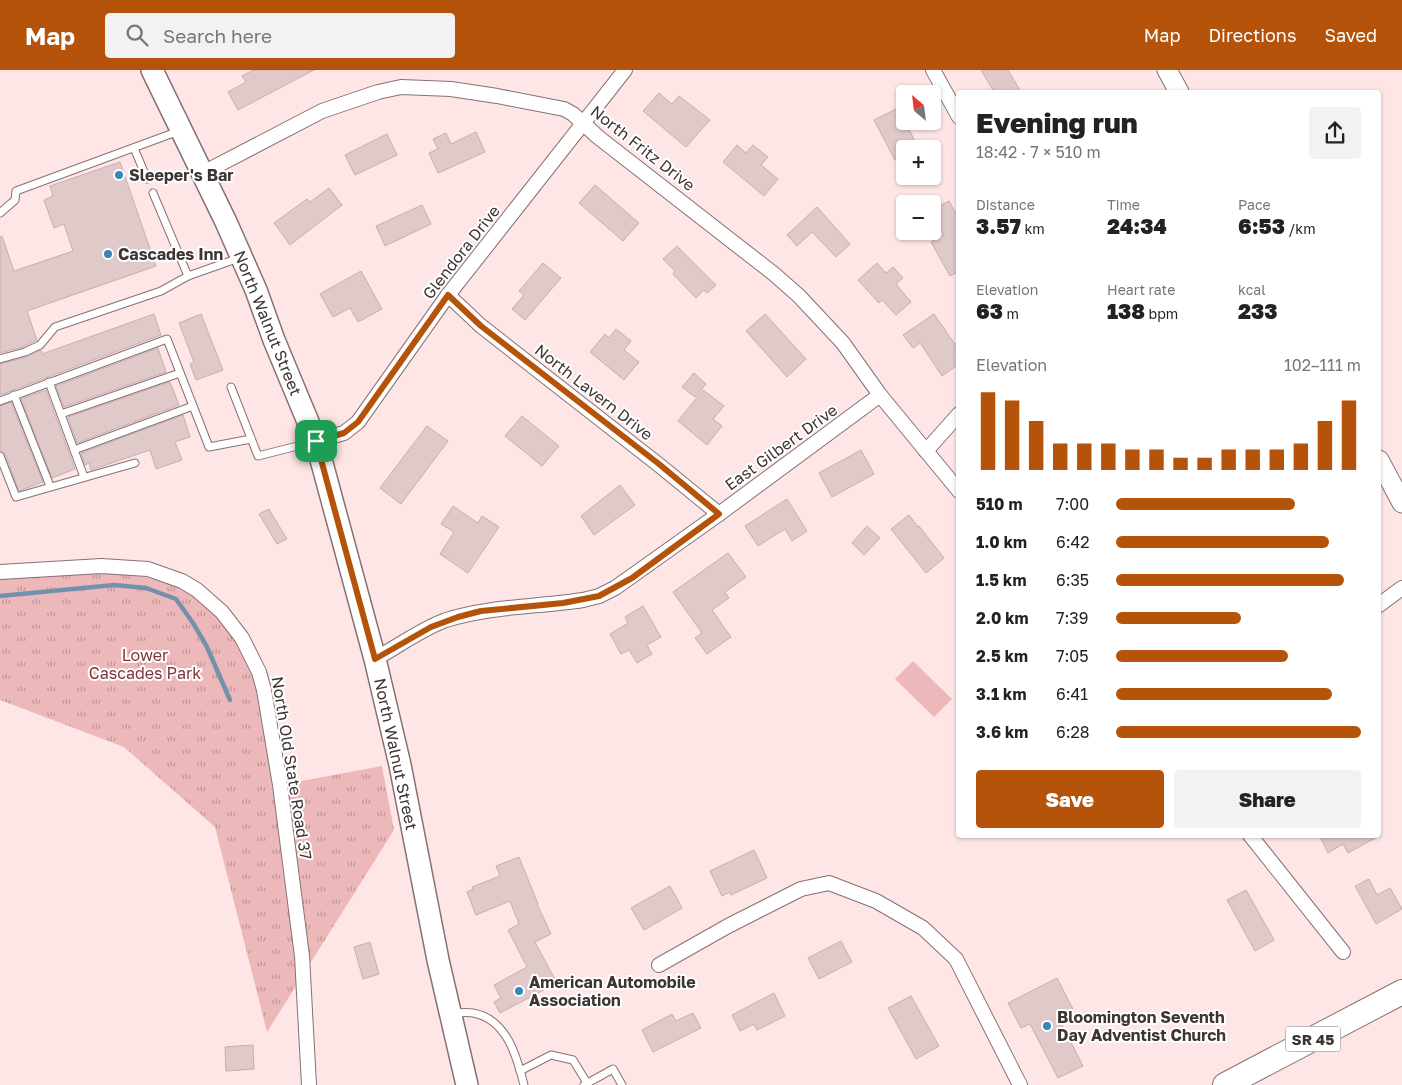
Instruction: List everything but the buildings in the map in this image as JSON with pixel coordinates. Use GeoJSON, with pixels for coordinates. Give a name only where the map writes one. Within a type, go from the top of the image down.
{"type":"FeatureCollection","features":[{"type":"Feature","properties":{"kind":"highway","name":"SR 45"},"geometry":{"type":"LineString","coordinates":[[1225,1085],[1402,992]]}},
{"type":"Feature","properties":{"kind":"main road","name":"North Walnut Street"},"geometry":{"type":"LineString","coordinates":[[152,70],[242,257],[316,441],[375,659],[400,765],[438,960],[467,1085]]}},
{"type":"Feature","properties":{"kind":"street","name":"Glendora Drive"},"geometry":{"type":"LineString","coordinates":[[316,441],[344,433],[358,422],[448,295],[625,70]]}},
{"type":"Feature","properties":{"kind":"street"},"geometry":{"type":"LineString","coordinates":[[933,70],[956,111]]}},
{"type":"Feature","properties":{"kind":"street"},"geometry":{"type":"LineString","coordinates":[[1167,70],[1178,90]]}},
{"type":"Feature","properties":{"kind":"street","name":"North Fritz Drive"},"geometry":{"type":"LineString","coordinates":[[202,173],[322,111],[378,92],[402,87],[451,89],[564,110],[774,274],[799,296],[843,343],[880,395],[956,487]]}},
{"type":"Feature","properties":{"kind":"street","name":"North Lavern Drive"},"geometry":{"type":"LineString","coordinates":[[448,295],[481,326],[659,464],[719,514]]}},
{"type":"Feature","properties":{"kind":"street","name":"East Gilbert Drive"},"geometry":{"type":"LineString","coordinates":[[375,659],[431,627],[458,617],[481,611],[563,603],[599,596],[632,578],[880,395]]}},
{"type":"Feature","properties":{"kind":"street"},"geometry":{"type":"LineString","coordinates":[[926,451],[956,417]]}},
{"type":"Feature","properties":{"kind":"street"},"geometry":{"type":"LineString","coordinates":[[1381,464],[1402,503]]}},
{"type":"Feature","properties":{"kind":"street","name":"North Old State Road 37"},"geometry":{"type":"LineString","coordinates":[[0,572],[101,566],[148,569],[182,581],[197,590],[222,612],[242,638],[259,672],[264,690],[280,785],[302,956],[309,1085]]}},
{"type":"Feature","properties":{"kind":"street"},"geometry":{"type":"LineString","coordinates":[[1381,604],[1402,588]]}},
{"type":"Feature","properties":{"kind":"street"},"geometry":{"type":"LineString","coordinates":[[1252,838],[1343,952]]}},
{"type":"Feature","properties":{"kind":"street"},"geometry":{"type":"LineString","coordinates":[[659,965],[728,926],[801,889],[829,883],[876,901],[923,928],[956,959],[1020,1085]]}},
{"type":"Feature","properties":{"kind":"lane"},"geometry":{"type":"LineString","coordinates":[[0,213],[15,200],[16,191],[182,130]]}},
{"type":"Feature","properties":{"kind":"lane"},"geometry":{"type":"LineString","coordinates":[[134,148],[147,179]]}},
{"type":"Feature","properties":{"kind":"lane"},"geometry":{"type":"LineString","coordinates":[[153,193],[188,276]]}},
{"type":"Feature","properties":{"kind":"lane"},"geometry":{"type":"LineString","coordinates":[[0,359],[25,352],[40,345],[55,327],[161,291],[188,276],[242,257]]}},
{"type":"Feature","properties":{"kind":"lane"},"geometry":{"type":"LineString","coordinates":[[0,401],[167,339],[209,447],[251,439]]}},
{"type":"Feature","properties":{"kind":"lane"},"geometry":{"type":"LineString","coordinates":[[60,414],[180,373]]}},
{"type":"Feature","properties":{"kind":"lane"},"geometry":{"type":"LineString","coordinates":[[49,382],[84,477]]}},
{"type":"Feature","properties":{"kind":"lane"},"geometry":{"type":"LineString","coordinates":[[231,387],[258,456],[316,441]]}},
{"type":"Feature","properties":{"kind":"lane"},"geometry":{"type":"LineString","coordinates":[[14,395],[50,486]]}},
{"type":"Feature","properties":{"kind":"lane"},"geometry":{"type":"LineString","coordinates":[[74,450],[193,406]]}},
{"type":"Feature","properties":{"kind":"lane"},"geometry":{"type":"LineString","coordinates":[[0,456],[16,497],[134,463]]}},
{"type":"Feature","properties":{"kind":"lane"},"geometry":{"type":"LineString","coordinates":[[451,1013],[474,1013],[491,1020],[507,1038],[515,1052],[524,1085]]}},
{"type":"Feature","properties":{"kind":"lane"},"geometry":{"type":"LineString","coordinates":[[520,1071],[551,1055],[574,1060],[585,1084],[613,1069],[622,1085]]}},
{"type":"Feature","properties":{"kind":"green space","name":"Lower Cascades Park"},"geometry":{"type":"Polygon","coordinates":[[[103,573],[142,576],[180,587],[206,604],[228,627],[246,656],[257,689],[280,785],[382,766],[394,830],[267,1032],[215,827],[124,747],[0,700],[0,579],[103,573]]]}},
{"type":"Feature","properties":{"kind":"green space"},"geometry":{"type":"Polygon","coordinates":[[[913,661],[952,699],[934,717],[895,679],[913,661]]]}},
{"type":"Feature","properties":{"kind":"waterway"},"geometry":{"type":"LineString","coordinates":[[0,596],[114,585],[146,588],[176,599],[207,647],[230,700]]}},
{"type":"Feature","properties":{"kind":"place","name":"Sleeper's Bar"},"geometry":{"type":"Point","coordinates":[119,175]}},
{"type":"Feature","properties":{"kind":"place","name":"Cascades Inn"},"geometry":{"type":"Point","coordinates":[108,254]}},
{"type":"Feature","properties":{"kind":"place","name":"American Automobile Association"},"geometry":{"type":"Point","coordinates":[519,991]}},
{"type":"Feature","properties":{"kind":"place","name":"Bloomington Seventh Day Adventist Church"},"geometry":{"type":"Point","coordinates":[1047,1026]}},
{"type":"Feature","properties":{"kind":"route"},"geometry":{"type":"LineString","coordinates":[[448,295],[481,326],[659,464],[719,514],[632,578],[599,596],[563,603],[481,611],[458,617],[431,627],[375,659],[316,441],[344,433],[358,422],[448,295]]}}]}
